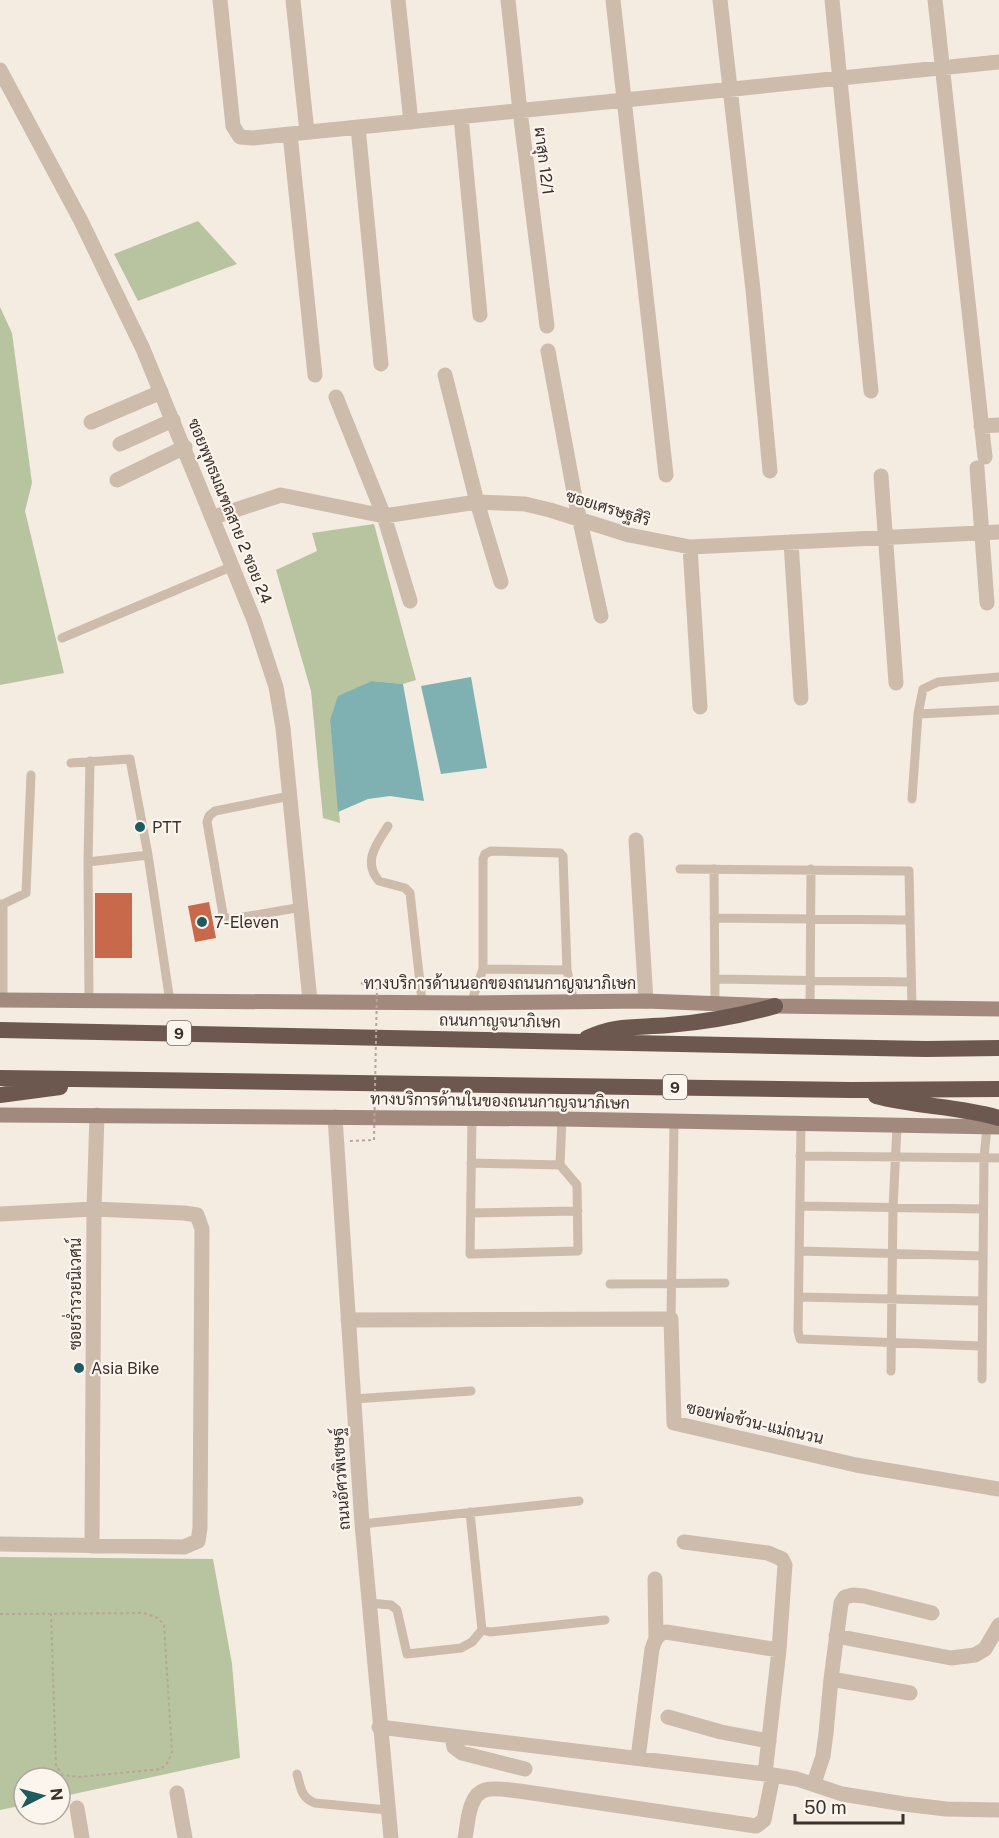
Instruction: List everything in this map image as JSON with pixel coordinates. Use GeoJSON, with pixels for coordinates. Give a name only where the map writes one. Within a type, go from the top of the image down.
{"type":"FeatureCollection","features":[{"type":"Feature","properties":{"kind":"highway"},"geometry":{"type":"LineString","coordinates":[[581,1040],[616,1027],[666,1026],[710,1021],[775,1006]]}},
{"type":"Feature","properties":{"kind":"highway","name":"ถนนกาญจนาภิเษก"},"geometry":{"type":"LineString","coordinates":[[0,1030],[581,1040],[926,1049],[999,1048]]}},
{"type":"Feature","properties":{"kind":"highway","name":"9"},"geometry":{"type":"LineString","coordinates":[[0,1078],[851,1090],[999,1089]]}},
{"type":"Feature","properties":{"kind":"highway"},"geometry":{"type":"LineString","coordinates":[[0,1095],[114,1080]]}},
{"type":"Feature","properties":{"kind":"highway"},"geometry":{"type":"LineString","coordinates":[[851,1090],[915,1105],[978,1112],[995,1124]]}},
{"type":"Feature","properties":{"kind":"main road","name":"ทางบริการด้านนอกของถนนกาญจนาภิเษก"},"geometry":{"type":"LineString","coordinates":[[1,1000],[471,1003],[646,1001],[775,1006],[999,1009]]}},
{"type":"Feature","properties":{"kind":"main road","name":"ทางบริการด้านในของถนนกาญจนาภิเษก"},"geometry":{"type":"LineString","coordinates":[[0,1115],[562,1119],[897,1127],[995,1124]]}},
{"type":"Feature","properties":{"kind":"street"},"geometry":{"type":"LineString","coordinates":[[220,0],[233,126],[240,137],[253,138],[999,62]]}},
{"type":"Feature","properties":{"kind":"street"},"geometry":{"type":"LineString","coordinates":[[293,0],[307,132]]}},
{"type":"Feature","properties":{"kind":"street"},"geometry":{"type":"LineString","coordinates":[[398,0],[411,122]]}},
{"type":"Feature","properties":{"kind":"street","name":"ผาสุก 12/1"},"geometry":{"type":"LineString","coordinates":[[508,0],[547,326]]}},
{"type":"Feature","properties":{"kind":"street"},"geometry":{"type":"LineString","coordinates":[[613,0],[666,475]]}},
{"type":"Feature","properties":{"kind":"street"},"geometry":{"type":"LineString","coordinates":[[720,0],[753,290],[770,471]]}},
{"type":"Feature","properties":{"kind":"street"},"geometry":{"type":"LineString","coordinates":[[832,0],[871,391]]}},
{"type":"Feature","properties":{"kind":"street"},"geometry":{"type":"LineString","coordinates":[[935,0],[981,426],[981,533],[987,603]]}},
{"type":"Feature","properties":{"kind":"street","name":"ซอยพุทธมณฑลสาย 2 ซอย 24"},"geometry":{"type":"LineString","coordinates":[[0,70],[81,221],[144,349],[254,620],[276,687],[290,796],[310,1001]]}},
{"type":"Feature","properties":{"kind":"street"},"geometry":{"type":"LineString","coordinates":[[461,117],[480,315]]}},
{"type":"Feature","properties":{"kind":"street"},"geometry":{"type":"LineString","coordinates":[[358,127],[381,364]]}},
{"type":"Feature","properties":{"kind":"street"},"geometry":{"type":"LineString","coordinates":[[290,134],[315,375]]}},
{"type":"Feature","properties":{"kind":"street"},"geometry":{"type":"LineString","coordinates":[[548,351],[601,616]]}},
{"type":"Feature","properties":{"kind":"street"},"geometry":{"type":"LineString","coordinates":[[445,375],[477,502],[501,582]]}},
{"type":"Feature","properties":{"kind":"street"},"geometry":{"type":"LineString","coordinates":[[91,422],[162,392]]}},
{"type":"Feature","properties":{"kind":"street"},"geometry":{"type":"LineString","coordinates":[[336,397],[384,516],[410,601]]}},
{"type":"Feature","properties":{"kind":"street"},"geometry":{"type":"LineString","coordinates":[[120,444],[173,420]]}},
{"type":"Feature","properties":{"kind":"street"},"geometry":{"type":"LineString","coordinates":[[981,426],[999,425]]}},
{"type":"Feature","properties":{"kind":"street"},"geometry":{"type":"LineString","coordinates":[[117,480],[184,447]]}},
{"type":"Feature","properties":{"kind":"street"},"geometry":{"type":"LineString","coordinates":[[881,476],[896,683]]}},
{"type":"Feature","properties":{"kind":"street","name":"ซอยเศรษฐสิริ"},"geometry":{"type":"LineString","coordinates":[[214,517],[280,495],[384,516],[477,502],[525,504],[629,535],[690,547],[999,532]]}},
{"type":"Feature","properties":{"kind":"street"},"geometry":{"type":"LineString","coordinates":[[791,542],[801,698]]}},
{"type":"Feature","properties":{"kind":"street"},"geometry":{"type":"LineString","coordinates":[[690,547],[700,707]]}},
{"type":"Feature","properties":{"kind":"street"},"geometry":{"type":"LineString","coordinates":[[636,840],[646,1001]]}},
{"type":"Feature","properties":{"kind":"street","name":"ซอยร่ำรวยนิเวศน์"},"geometry":{"type":"LineString","coordinates":[[92,1546],[94,1209],[97,1115]]}},
{"type":"Feature","properties":{"kind":"street","name":"ถนนอัศวพิเชษฐ์"},"geometry":{"type":"LineString","coordinates":[[335,1117],[362,1524],[391,1838]]}},
{"type":"Feature","properties":{"kind":"street"},"geometry":{"type":"LineString","coordinates":[[0,1214],[94,1209],[197,1215],[202,1229],[200,1528],[198,1541],[184,1547],[0,1544]]}},
{"type":"Feature","properties":{"kind":"street"},"geometry":{"type":"LineString","coordinates":[[348,1320],[670,1319]]}},
{"type":"Feature","properties":{"kind":"street","name":"ซอยพ่อช้วน-แม่ถนวน"},"geometry":{"type":"LineString","coordinates":[[670,1319],[674,1423],[856,1465],[999,1489]]}},
{"type":"Feature","properties":{"kind":"street"},"geometry":{"type":"LineString","coordinates":[[465,1838],[473,1801],[482,1790],[488,1789],[519,1791],[756,1826],[764,1820],[785,1575],[782,1559],[768,1553],[684,1542]]}},
{"type":"Feature","properties":{"kind":"street"},"geometry":{"type":"LineString","coordinates":[[655,1579],[656,1638]]}},
{"type":"Feature","properties":{"kind":"street"},"geometry":{"type":"LineString","coordinates":[[814,1783],[825,1744],[836,1636],[841,1603],[845,1597],[853,1594],[932,1613]]}},
{"type":"Feature","properties":{"kind":"street"},"geometry":{"type":"LineString","coordinates":[[836,1636],[951,1658],[962,1657],[985,1649],[999,1626]]}},
{"type":"Feature","properties":{"kind":"street"},"geometry":{"type":"LineString","coordinates":[[638,1758],[652,1649],[660,1633],[666,1632],[779,1650]]}},
{"type":"Feature","properties":{"kind":"street"},"geometry":{"type":"LineString","coordinates":[[831,1679],[910,1694]]}},
{"type":"Feature","properties":{"kind":"street"},"geometry":{"type":"LineString","coordinates":[[668,1717],[721,1732],[769,1742]]}},
{"type":"Feature","properties":{"kind":"street"},"geometry":{"type":"LineString","coordinates":[[380,1727],[769,1774],[814,1783],[842,1794],[904,1804],[946,1809],[999,1810]]}},
{"type":"Feature","properties":{"kind":"street"},"geometry":{"type":"LineString","coordinates":[[452,1737],[454,1747],[462,1754],[525,1769]]}},
{"type":"Feature","properties":{"kind":"street"},"geometry":{"type":"LineString","coordinates":[[177,1793],[185,1838]]}},
{"type":"Feature","properties":{"kind":"street"},"geometry":{"type":"LineString","coordinates":[[77,1808],[82,1838]]}},
{"type":"Feature","properties":{"kind":"lane"},"geometry":{"type":"LineString","coordinates":[[63,638],[233,566]]}},
{"type":"Feature","properties":{"kind":"lane"},"geometry":{"type":"LineString","coordinates":[[912,799],[918,714],[923,689],[938,682],[999,677]]}},
{"type":"Feature","properties":{"kind":"lane"},"geometry":{"type":"LineString","coordinates":[[918,714],[999,710]]}},
{"type":"Feature","properties":{"kind":"lane"},"geometry":{"type":"LineString","coordinates":[[71,763],[130,759],[148,855],[170,1002]]}},
{"type":"Feature","properties":{"kind":"lane"},"geometry":{"type":"LineString","coordinates":[[90,761],[88,862],[90,1002]]}},
{"type":"Feature","properties":{"kind":"lane"},"geometry":{"type":"LineString","coordinates":[[1,1000],[2,904],[26,892],[31,775]]}},
{"type":"Feature","properties":{"kind":"lane"},"geometry":{"type":"LineString","coordinates":[[290,796],[215,811],[209,816],[207,822],[222,914],[226,918],[232,919],[302,907]]}},
{"type":"Feature","properties":{"kind":"lane"},"geometry":{"type":"LineString","coordinates":[[388,826],[373,848],[373,872],[379,881],[405,888],[410,893],[422,1001]]}},
{"type":"Feature","properties":{"kind":"lane"},"geometry":{"type":"LineString","coordinates":[[471,1003],[483,969],[483,860],[485,854],[491,851],[560,853],[563,856],[567,970],[574,1002]]}},
{"type":"Feature","properties":{"kind":"lane"},"geometry":{"type":"LineString","coordinates":[[88,862],[148,855]]}},
{"type":"Feature","properties":{"kind":"lane"},"geometry":{"type":"LineString","coordinates":[[810,1006],[811,868]]}},
{"type":"Feature","properties":{"kind":"lane"},"geometry":{"type":"LineString","coordinates":[[680,869],[811,868],[909,871],[912,1009]]}},
{"type":"Feature","properties":{"kind":"lane"},"geometry":{"type":"LineString","coordinates":[[714,869],[716,1003]]}},
{"type":"Feature","properties":{"kind":"lane"},"geometry":{"type":"LineString","coordinates":[[714,918],[910,920]]}},
{"type":"Feature","properties":{"kind":"lane"},"geometry":{"type":"LineString","coordinates":[[483,969],[567,970]]}},
{"type":"Feature","properties":{"kind":"lane"},"geometry":{"type":"LineString","coordinates":[[716,979],[911,982]]}},
{"type":"Feature","properties":{"kind":"lane"},"geometry":{"type":"LineString","coordinates":[[472,1119],[470,1254],[578,1251],[577,1185],[560,1165],[562,1119]]}},
{"type":"Feature","properties":{"kind":"lane"},"geometry":{"type":"LineString","coordinates":[[670,1319],[674,1122]]}},
{"type":"Feature","properties":{"kind":"lane"},"geometry":{"type":"LineString","coordinates":[[982,1379],[984,1158],[995,1124]]}},
{"type":"Feature","properties":{"kind":"lane"},"geometry":{"type":"LineString","coordinates":[[801,1125],[798,1331],[800,1339],[981,1346]]}},
{"type":"Feature","properties":{"kind":"lane"},"geometry":{"type":"LineString","coordinates":[[891,1371],[893,1208],[897,1127]]}},
{"type":"Feature","properties":{"kind":"lane"},"geometry":{"type":"LineString","coordinates":[[800,1156],[999,1158]]}},
{"type":"Feature","properties":{"kind":"lane"},"geometry":{"type":"LineString","coordinates":[[471,1163],[560,1165]]}},
{"type":"Feature","properties":{"kind":"lane"},"geometry":{"type":"LineString","coordinates":[[800,1206],[983,1209]]}},
{"type":"Feature","properties":{"kind":"lane"},"geometry":{"type":"LineString","coordinates":[[471,1213],[578,1211]]}},
{"type":"Feature","properties":{"kind":"lane"},"geometry":{"type":"LineString","coordinates":[[799,1251],[983,1256]]}},
{"type":"Feature","properties":{"kind":"lane"},"geometry":{"type":"LineString","coordinates":[[610,1284],[725,1283]]}},
{"type":"Feature","properties":{"kind":"lane"},"geometry":{"type":"LineString","coordinates":[[799,1297],[982,1301]]}},
{"type":"Feature","properties":{"kind":"lane"},"geometry":{"type":"LineString","coordinates":[[354,1399],[471,1391]]}},
{"type":"Feature","properties":{"kind":"lane"},"geometry":{"type":"LineString","coordinates":[[362,1524],[579,1501]]}},
{"type":"Feature","properties":{"kind":"lane"},"geometry":{"type":"LineString","coordinates":[[369,1604],[391,1605],[397,1610],[407,1654],[461,1648],[472,1642],[482,1630],[470,1512]]}},
{"type":"Feature","properties":{"kind":"lane"},"geometry":{"type":"LineString","coordinates":[[482,1630],[490,1632],[605,1620]]}},
{"type":"Feature","properties":{"kind":"lane"},"geometry":{"type":"LineString","coordinates":[[297,1774],[304,1797],[315,1803],[387,1810]]}},
{"type":"Feature","properties":{"kind":"path"},"geometry":{"type":"LineString","coordinates":[[350,1141],[374,1140],[377,988],[361,983]]}},
{"type":"Feature","properties":{"kind":"path"},"geometry":{"type":"LineString","coordinates":[[0,1614],[144,1613],[158,1618],[164,1625],[172,1752],[168,1762],[161,1769],[80,1778],[63,1775],[56,1766],[51,1614]]}},
{"type":"Feature","properties":{"kind":"green space"},"geometry":{"type":"Polygon","coordinates":[[[198,221],[237,264],[138,301],[114,254],[198,221]]]}},
{"type":"Feature","properties":{"kind":"green space"},"geometry":{"type":"Polygon","coordinates":[[[0,307],[12,333],[32,483],[25,511],[64,673],[0,685],[0,307]]]}},
{"type":"Feature","properties":{"kind":"green space"},"geometry":{"type":"Polygon","coordinates":[[[374,524],[416,680],[403,684],[372,681],[330,720],[340,823],[323,818],[311,691],[276,570],[317,551],[312,533],[374,524]]]}},
{"type":"Feature","properties":{"kind":"green space"},"geometry":{"type":"Polygon","coordinates":[[[0,1557],[213,1559],[232,1664],[240,1758],[72,1794],[72,1766],[12,1766],[12,1808],[0,1810],[0,1557]]]}},
{"type":"Feature","properties":{"kind":"water"},"geometry":{"type":"Polygon","coordinates":[[[471,677],[487,768],[441,774],[421,686],[471,677]]]}},
{"type":"Feature","properties":{"kind":"water"},"geometry":{"type":"Polygon","coordinates":[[[372,681],[403,684],[424,801],[390,796],[368,799],[338,812],[330,720],[338,696],[372,681]]]}},
{"type":"Feature","properties":{"kind":"building"},"geometry":{"type":"Polygon","coordinates":[[[95,893],[132,893],[132,958],[95,958],[95,893]]]}},
{"type":"Feature","properties":{"kind":"building","name":"7-Eleven"},"geometry":{"type":"Polygon","coordinates":[[[209,902],[216,938],[195,942],[188,906],[209,902]]]}},
{"type":"Feature","properties":{"kind":"place","name":"PTT"},"geometry":{"type":"Point","coordinates":[140,827]}},
{"type":"Feature","properties":{"kind":"place","name":"7-Eleven"},"geometry":{"type":"Point","coordinates":[202,922]}},
{"type":"Feature","properties":{"kind":"place","name":"Asia Bike"},"geometry":{"type":"Point","coordinates":[79,1368]}}]}
